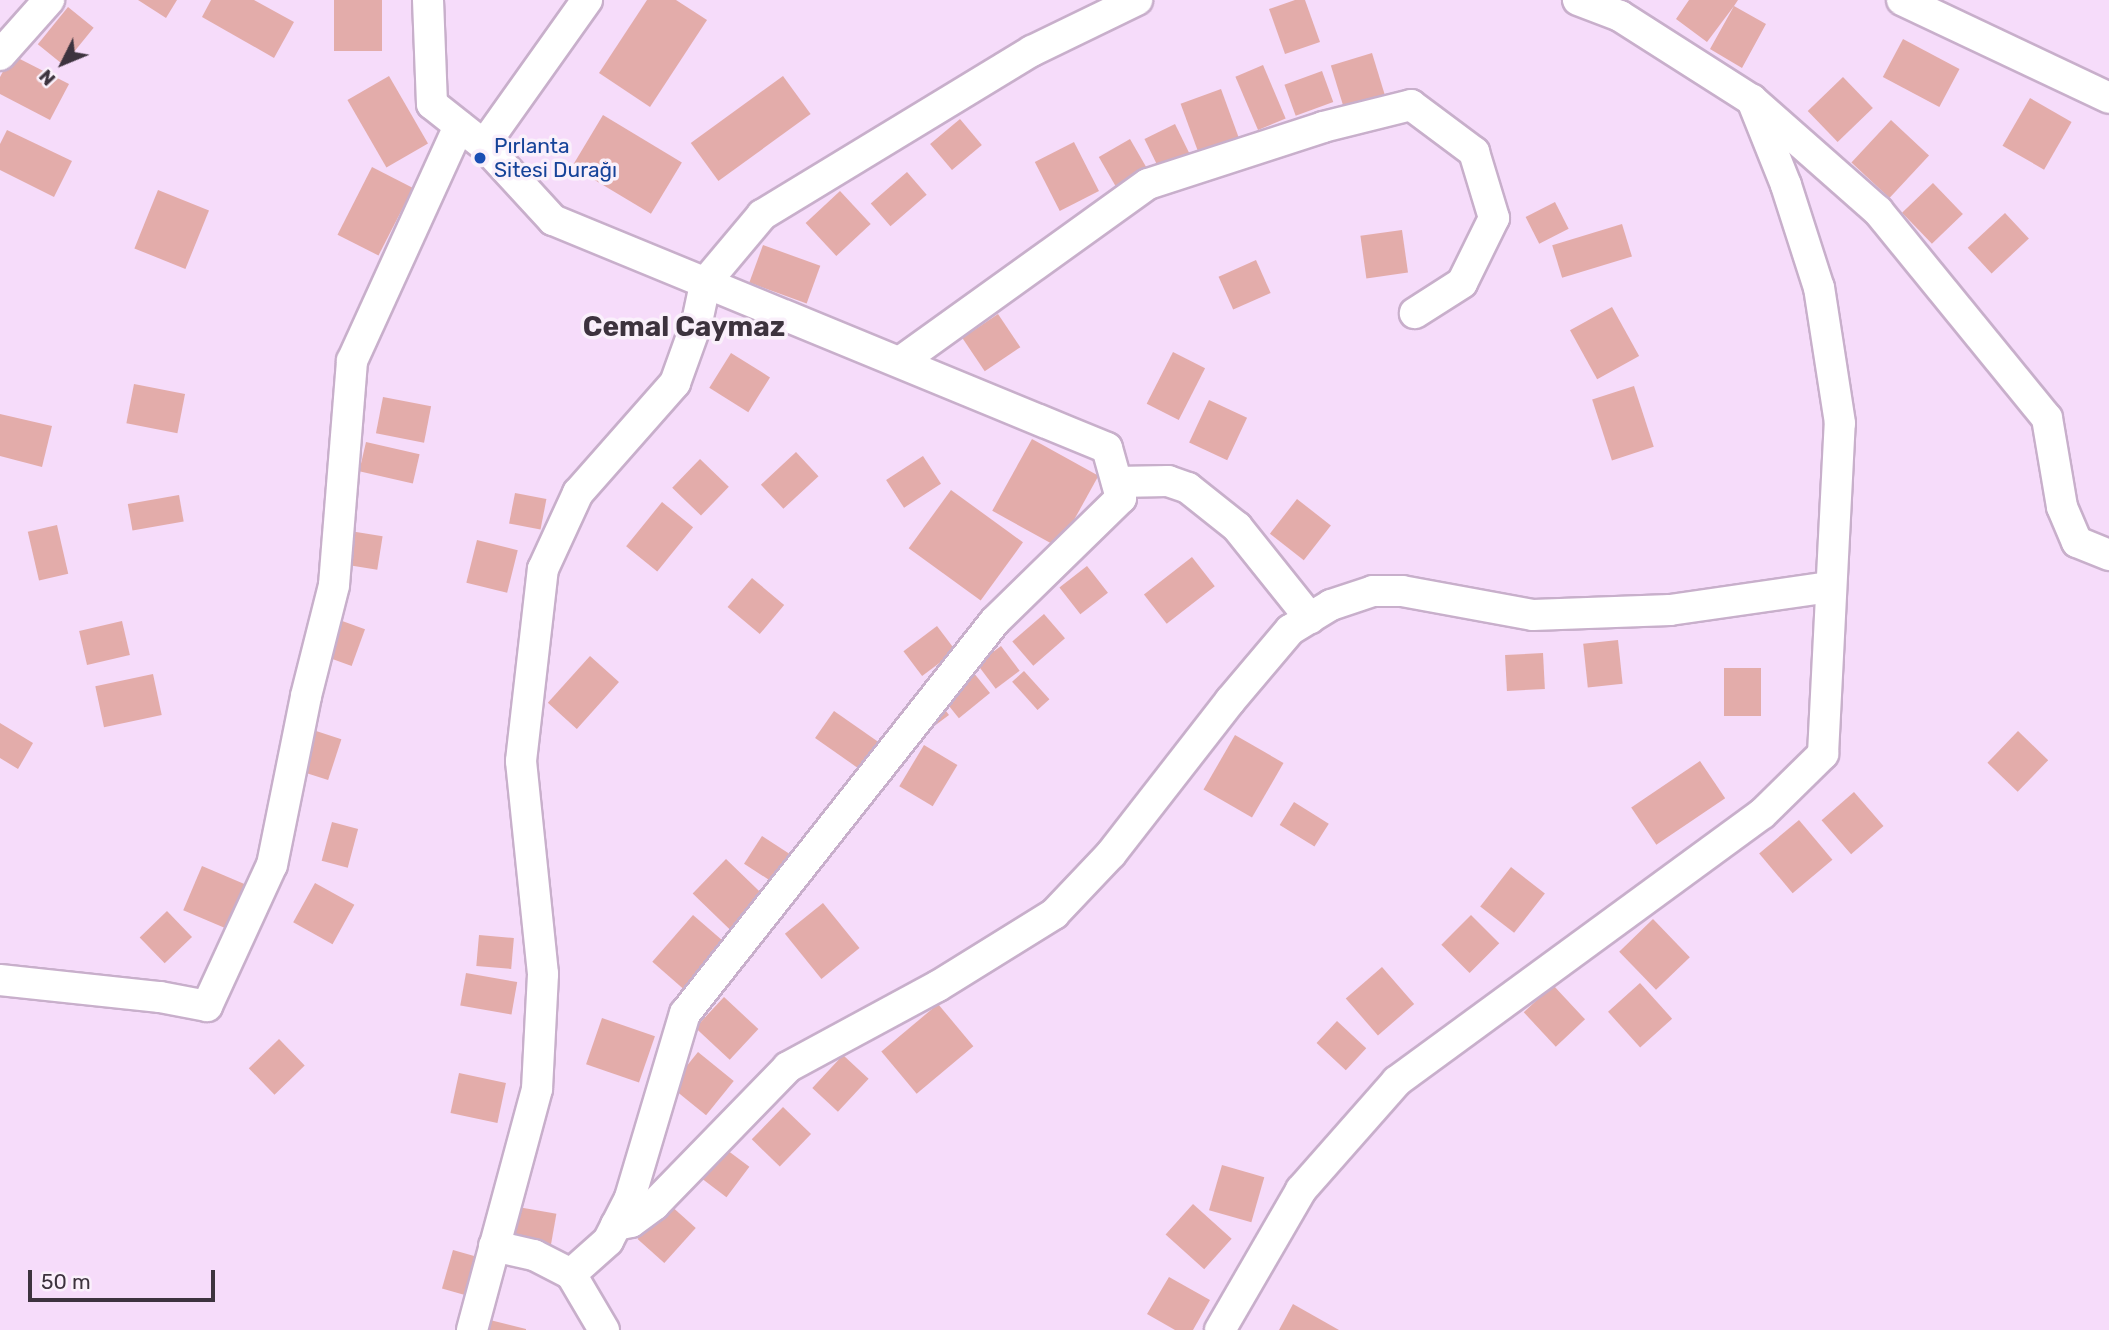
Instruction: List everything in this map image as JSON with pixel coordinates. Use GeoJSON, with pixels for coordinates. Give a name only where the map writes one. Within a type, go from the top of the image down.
{"type":"FeatureCollection","features":[{"type":"Feature","properties":{"kind":"street"},"geometry":{"type":"LineString","coordinates":[[0,55],[49,0]]}},
{"type":"Feature","properties":{"kind":"street"},"geometry":{"type":"LineString","coordinates":[[428,0],[432,104],[484,145],[553,220],[1107,448],[1121,498],[995,621],[685,1013],[630,1198],[608,1241],[572,1274]]}},
{"type":"Feature","properties":{"kind":"street"},"geometry":{"type":"LineString","coordinates":[[484,145],[587,0]]}},
{"type":"Feature","properties":{"kind":"street"},"geometry":{"type":"LineString","coordinates":[[472,1330],[537,1089],[543,974],[521,761],[543,569],[578,493],[675,383],[697,322],[705,284],[762,215],[1032,51],[1137,0]]}},
{"type":"Feature","properties":{"kind":"street"},"geometry":{"type":"LineString","coordinates":[[1578,0],[1620,16],[1752,100],[1878,211],[1997,353],[2047,418],[2062,507],[2077,541],[2109,555]]}},
{"type":"Feature","properties":{"kind":"street"},"geometry":{"type":"LineString","coordinates":[[1902,0],[2109,98]]}},
{"type":"Feature","properties":{"kind":"street"},"geometry":{"type":"LineString","coordinates":[[1220,1330],[1301,1190],[1397,1081],[1762,814],[1823,754],[1840,423],[1819,288],[1786,185],[1752,100]]}},
{"type":"Feature","properties":{"kind":"street"},"geometry":{"type":"LineString","coordinates":[[900,362],[1149,184],[1323,127],[1411,105],[1474,152],[1494,218],[1462,283],[1415,313]]}},
{"type":"Feature","properties":{"kind":"street"},"geometry":{"type":"LineString","coordinates":[[0,980],[160,997],[207,1006],[272,865],[306,696],[334,585],[352,361],[459,126]]}},
{"type":"Feature","properties":{"kind":"street"},"geometry":{"type":"LineString","coordinates":[[1116,482],[1168,481],[1188,488],[1237,527],[1310,618]]}},
{"type":"Feature","properties":{"kind":"street"},"geometry":{"type":"LineString","coordinates":[[616,1225],[631,1222],[654,1205],[788,1066],[938,986],[1054,914],[1111,854],[1230,701],[1282,640],[1331,605],[1373,591],[1402,591],[1533,615],[1670,610],[1830,587]]}},
{"type":"Feature","properties":{"kind":"street"},"geometry":{"type":"LineString","coordinates":[[494,1246],[534,1255],[572,1274],[604,1330]]}},
{"type":"Feature","properties":{"kind":"building"},"geometry":{"type":"Polygon","coordinates":[[[138,0],[177,0],[166,18],[138,0]]]}},
{"type":"Feature","properties":{"kind":"building"},"geometry":{"type":"Polygon","coordinates":[[[211,0],[254,0],[294,22],[274,58],[202,17],[211,0]]]}},
{"type":"Feature","properties":{"kind":"building"},"geometry":{"type":"Polygon","coordinates":[[[334,0],[382,0],[382,51],[334,51],[334,0]]]}},
{"type":"Feature","properties":{"kind":"building"},"geometry":{"type":"Polygon","coordinates":[[[647,0],[676,0],[707,20],[650,107],[599,73],[647,0]]]}},
{"type":"Feature","properties":{"kind":"building"},"geometry":{"type":"Polygon","coordinates":[[[1295,0],[1305,0],[1320,42],[1285,54],[1269,9],[1295,0]]]}},
{"type":"Feature","properties":{"kind":"building"},"geometry":{"type":"Polygon","coordinates":[[[1689,0],[1738,0],[1707,42],[1676,19],[1689,0]]]}},
{"type":"Feature","properties":{"kind":"building"},"geometry":{"type":"Polygon","coordinates":[[[1734,6],[1766,24],[1742,68],[1710,49],[1734,6]]]}},
{"type":"Feature","properties":{"kind":"building"},"geometry":{"type":"Polygon","coordinates":[[[68,7],[94,28],[63,65],[38,44],[68,7]]]}},
{"type":"Feature","properties":{"kind":"building"},"geometry":{"type":"Polygon","coordinates":[[[1903,39],[1960,69],[1939,107],[1883,77],[1903,39]]]}},
{"type":"Feature","properties":{"kind":"building"},"geometry":{"type":"Polygon","coordinates":[[[1372,53],[1387,103],[1346,115],[1331,66],[1372,53]]]}},
{"type":"Feature","properties":{"kind":"building"},"geometry":{"type":"Polygon","coordinates":[[[12,55],[69,84],[50,120],[0,94],[0,77],[12,55]]]}},
{"type":"Feature","properties":{"kind":"building"},"geometry":{"type":"Polygon","coordinates":[[[1263,65],[1286,118],[1258,130],[1235,77],[1263,65]]]}},
{"type":"Feature","properties":{"kind":"building"},"geometry":{"type":"Polygon","coordinates":[[[1322,71],[1333,102],[1296,116],[1284,85],[1322,71]]]}},
{"type":"Feature","properties":{"kind":"building"},"geometry":{"type":"Polygon","coordinates":[[[389,76],[428,144],[386,168],[347,100],[389,76]]]}},
{"type":"Feature","properties":{"kind":"building"},"geometry":{"type":"Polygon","coordinates":[[[783,76],[811,114],[718,181],[691,143],[783,76]]]}},
{"type":"Feature","properties":{"kind":"building"},"geometry":{"type":"Polygon","coordinates":[[[1843,77],[1873,108],[1838,142],[1808,111],[1843,77]]]}},
{"type":"Feature","properties":{"kind":"building"},"geometry":{"type":"Polygon","coordinates":[[[1221,89],[1239,138],[1198,153],[1181,104],[1221,89]]]}},
{"type":"Feature","properties":{"kind":"building"},"geometry":{"type":"Polygon","coordinates":[[[2030,98],[2072,122],[2044,170],[2002,146],[2030,98]]]}},
{"type":"Feature","properties":{"kind":"building"},"geometry":{"type":"Polygon","coordinates":[[[603,115],[682,162],[651,214],[572,166],[603,115]]]}},
{"type":"Feature","properties":{"kind":"building"},"geometry":{"type":"Polygon","coordinates":[[[960,119],[982,145],[952,170],[930,144],[960,119]]]}},
{"type":"Feature","properties":{"kind":"building"},"geometry":{"type":"Polygon","coordinates":[[[1891,120],[1929,155],[1889,198],[1851,162],[1891,120]]]}},
{"type":"Feature","properties":{"kind":"building"},"geometry":{"type":"Polygon","coordinates":[[[1175,124],[1193,161],[1162,176],[1144,139],[1175,124]]]}},
{"type":"Feature","properties":{"kind":"building"},"geometry":{"type":"Polygon","coordinates":[[[7,130],[72,161],[54,197],[0,170],[0,144],[7,130]]]}},
{"type":"Feature","properties":{"kind":"building"},"geometry":{"type":"Polygon","coordinates":[[[1130,139],[1147,168],[1116,186],[1099,157],[1130,139]]]}},
{"type":"Feature","properties":{"kind":"building"},"geometry":{"type":"Polygon","coordinates":[[[1074,142],[1099,191],[1060,211],[1035,162],[1074,142]]]}},
{"type":"Feature","properties":{"kind":"building"},"geometry":{"type":"Polygon","coordinates":[[[372,167],[413,188],[378,256],[337,235],[372,167]]]}},
{"type":"Feature","properties":{"kind":"building"},"geometry":{"type":"Polygon","coordinates":[[[907,172],[927,195],[890,226],[871,203],[907,172]]]}},
{"type":"Feature","properties":{"kind":"building"},"geometry":{"type":"Polygon","coordinates":[[[1933,183],[1963,214],[1932,244],[1902,213],[1933,183]]]}},
{"type":"Feature","properties":{"kind":"building"},"geometry":{"type":"Polygon","coordinates":[[[158,190],[209,211],[185,269],[134,248],[158,190]]]}},
{"type":"Feature","properties":{"kind":"building"},"geometry":{"type":"Polygon","coordinates":[[[840,191],[871,224],[836,256],[806,223],[840,191]]]}},
{"type":"Feature","properties":{"kind":"building"},"geometry":{"type":"Polygon","coordinates":[[[1555,202],[1569,229],[1539,244],[1526,217],[1555,202]]]}},
{"type":"Feature","properties":{"kind":"building"},"geometry":{"type":"Polygon","coordinates":[[[2005,213],[2029,239],[1992,273],[1968,248],[2005,213]]]}},
{"type":"Feature","properties":{"kind":"building"},"geometry":{"type":"Polygon","coordinates":[[[1622,224],[1632,257],[1562,278],[1552,245],[1622,224]]]}},
{"type":"Feature","properties":{"kind":"building"},"geometry":{"type":"Polygon","coordinates":[[[1402,230],[1408,273],[1366,278],[1360,236],[1402,230]]]}},
{"type":"Feature","properties":{"kind":"building"},"geometry":{"type":"Polygon","coordinates":[[[763,245],[820,266],[807,303],[749,283],[763,245]]]}},
{"type":"Feature","properties":{"kind":"building"},"geometry":{"type":"Polygon","coordinates":[[[1256,260],[1271,293],[1233,310],[1219,277],[1256,260]]]}},
{"type":"Feature","properties":{"kind":"building"},"geometry":{"type":"Polygon","coordinates":[[[1612,307],[1639,356],[1597,379],[1570,330],[1612,307]]]}},
{"type":"Feature","properties":{"kind":"building"},"geometry":{"type":"Polygon","coordinates":[[[998,314],[1020,347],[985,371],[962,338],[998,314]]]}},
{"type":"Feature","properties":{"kind":"building"},"geometry":{"type":"Polygon","coordinates":[[[1173,352],[1205,368],[1179,420],[1147,404],[1173,352]]]}},
{"type":"Feature","properties":{"kind":"building"},"geometry":{"type":"Polygon","coordinates":[[[731,353],[770,377],[748,412],[709,388],[731,353]]]}},
{"type":"Feature","properties":{"kind":"building"},"geometry":{"type":"Polygon","coordinates":[[[134,384],[185,394],[177,433],[126,423],[134,384]]]}},
{"type":"Feature","properties":{"kind":"building"},"geometry":{"type":"Polygon","coordinates":[[[1634,386],[1654,447],[1612,460],[1592,400],[1634,386]]]}},
{"type":"Feature","properties":{"kind":"building"},"geometry":{"type":"Polygon","coordinates":[[[383,397],[431,406],[424,443],[376,433],[383,397]]]}},
{"type":"Feature","properties":{"kind":"building"},"geometry":{"type":"Polygon","coordinates":[[[1209,400],[1247,418],[1227,460],[1189,443],[1209,400]]]}},
{"type":"Feature","properties":{"kind":"building"},"geometry":{"type":"Polygon","coordinates":[[[0,414],[52,426],[42,467],[0,456],[0,414]]]}},
{"type":"Feature","properties":{"kind":"building"},"geometry":{"type":"Polygon","coordinates":[[[1032,439],[1098,476],[1059,548],[992,511],[1032,439]]]}},
{"type":"Feature","properties":{"kind":"building"},"geometry":{"type":"Polygon","coordinates":[[[366,442],[420,454],[413,484],[359,471],[366,442]]]}},
{"type":"Feature","properties":{"kind":"building"},"geometry":{"type":"Polygon","coordinates":[[[796,452],[819,476],[783,509],[761,485],[796,452]]]}},
{"type":"Feature","properties":{"kind":"building"},"geometry":{"type":"Polygon","coordinates":[[[923,456],[941,484],[904,508],[886,480],[923,456]]]}},
{"type":"Feature","properties":{"kind":"building"},"geometry":{"type":"Polygon","coordinates":[[[700,459],[729,487],[701,516],[672,488],[700,459]]]}},
{"type":"Feature","properties":{"kind":"building"},"geometry":{"type":"Polygon","coordinates":[[[951,490],[1023,542],[981,601],[909,548],[951,490]]]}},
{"type":"Feature","properties":{"kind":"building"},"geometry":{"type":"Polygon","coordinates":[[[515,493],[546,499],[540,530],[509,523],[515,493]]]}},
{"type":"Feature","properties":{"kind":"building"},"geometry":{"type":"Polygon","coordinates":[[[179,495],[184,522],[132,531],[128,504],[179,495]]]}},
{"type":"Feature","properties":{"kind":"building"},"geometry":{"type":"Polygon","coordinates":[[[1297,499],[1331,525],[1304,560],[1270,534],[1297,499]]]}},
{"type":"Feature","properties":{"kind":"building"},"geometry":{"type":"Polygon","coordinates":[[[662,502],[693,527],[657,571],[626,546],[662,502]]]}},
{"type":"Feature","properties":{"kind":"building"},"geometry":{"type":"Polygon","coordinates":[[[57,525],[68,574],[39,580],[28,532],[57,525]]]}},
{"type":"Feature","properties":{"kind":"building"},"geometry":{"type":"Polygon","coordinates":[[[350,531],[383,536],[377,570],[345,565],[350,531]]]}},
{"type":"Feature","properties":{"kind":"building"},"geometry":{"type":"Polygon","coordinates":[[[477,540],[518,550],[507,593],[466,583],[477,540]]]}},
{"type":"Feature","properties":{"kind":"building"},"geometry":{"type":"Polygon","coordinates":[[[1192,557],[1215,586],[1167,624],[1144,595],[1192,557]]]}},
{"type":"Feature","properties":{"kind":"building"},"geometry":{"type":"Polygon","coordinates":[[[1087,566],[1108,593],[1080,614],[1059,588],[1087,566]]]}},
{"type":"Feature","properties":{"kind":"building"},"geometry":{"type":"Polygon","coordinates":[[[752,578],[784,605],[760,634],[728,607],[752,578]]]}},
{"type":"Feature","properties":{"kind":"building"},"geometry":{"type":"Polygon","coordinates":[[[1044,614],[1065,638],[1033,666],[1012,642],[1044,614]]]}},
{"type":"Feature","properties":{"kind":"building"},"geometry":{"type":"Polygon","coordinates":[[[334,618],[365,629],[352,666],[321,655],[334,618]]]}},
{"type":"Feature","properties":{"kind":"building"},"geometry":{"type":"Polygon","coordinates":[[[122,621],[130,655],[87,665],[79,631],[122,621]]]}},
{"type":"Feature","properties":{"kind":"building"},"geometry":{"type":"Polygon","coordinates":[[[937,626],[956,651],[922,676],[903,651],[937,626]]]}},
{"type":"Feature","properties":{"kind":"building"},"geometry":{"type":"Polygon","coordinates":[[[1618,640],[1623,684],[1588,687],[1583,644],[1618,640]]]}},
{"type":"Feature","properties":{"kind":"building"},"geometry":{"type":"Polygon","coordinates":[[[1001,646],[1020,671],[996,689],[977,664],[1001,646]]]}},
{"type":"Feature","properties":{"kind":"building"},"geometry":{"type":"Polygon","coordinates":[[[1543,653],[1545,689],[1507,691],[1505,655],[1543,653]]]}},
{"type":"Feature","properties":{"kind":"building"},"geometry":{"type":"Polygon","coordinates":[[[590,656],[619,682],[577,729],[548,703],[590,656]]]}},
{"type":"Feature","properties":{"kind":"building"},"geometry":{"type":"Polygon","coordinates":[[[1724,668],[1761,668],[1761,716],[1724,716],[1724,668]]]}},
{"type":"Feature","properties":{"kind":"building"},"geometry":{"type":"Polygon","coordinates":[[[1024,671],[1049,699],[1038,710],[1012,682],[1024,671]]]}},
{"type":"Feature","properties":{"kind":"building"},"geometry":{"type":"Polygon","coordinates":[[[973,672],[990,693],[959,718],[942,697],[973,672]]]}},
{"type":"Feature","properties":{"kind":"building"},"geometry":{"type":"Polygon","coordinates":[[[153,674],[162,715],[104,727],[95,686],[153,674]]]}},
{"type":"Feature","properties":{"kind":"building"},"geometry":{"type":"Polygon","coordinates":[[[940,703],[949,715],[931,729],[922,717],[940,703]]]}},
{"type":"Feature","properties":{"kind":"building"},"geometry":{"type":"Polygon","coordinates":[[[834,711],[880,743],[861,770],[815,738],[834,711]]]}},
{"type":"Feature","properties":{"kind":"building"},"geometry":{"type":"Polygon","coordinates":[[[0,723],[33,743],[18,769],[0,758],[0,723]]]}},
{"type":"Feature","properties":{"kind":"building"},"geometry":{"type":"Polygon","coordinates":[[[310,729],[341,739],[328,780],[297,770],[310,729]]]}},
{"type":"Feature","properties":{"kind":"building"},"geometry":{"type":"Polygon","coordinates":[[[2018,731],[2048,760],[2018,792],[1987,763],[2018,731]]]}},
{"type":"Feature","properties":{"kind":"building"},"geometry":{"type":"Polygon","coordinates":[[[1235,735],[1283,763],[1252,818],[1204,790],[1235,735]]]}},
{"type":"Feature","properties":{"kind":"building"},"geometry":{"type":"Polygon","coordinates":[[[924,745],[957,765],[933,806],[899,786],[924,745]]]}},
{"type":"Feature","properties":{"kind":"building"},"geometry":{"type":"Polygon","coordinates":[[[1700,761],[1725,798],[1656,845],[1631,807],[1700,761]]]}},
{"type":"Feature","properties":{"kind":"building"},"geometry":{"type":"Polygon","coordinates":[[[1854,792],[1884,826],[1851,854],[1822,820],[1854,792]]]}},
{"type":"Feature","properties":{"kind":"building"},"geometry":{"type":"Polygon","coordinates":[[[1294,802],[1329,824],[1314,847],[1280,825],[1294,802]]]}},
{"type":"Feature","properties":{"kind":"building"},"geometry":{"type":"Polygon","coordinates":[[[1799,820],[1832,860],[1793,893],[1759,853],[1799,820]]]}},
{"type":"Feature","properties":{"kind":"building"},"geometry":{"type":"Polygon","coordinates":[[[332,822],[358,829],[348,868],[322,861],[332,822]]]}},
{"type":"Feature","properties":{"kind":"building"},"geometry":{"type":"Polygon","coordinates":[[[762,836],[800,861],[782,888],[744,864],[762,836]]]}},
{"type":"Feature","properties":{"kind":"building"},"geometry":{"type":"Polygon","coordinates":[[[726,859],[766,898],[733,932],[693,894],[726,859]]]}},
{"type":"Feature","properties":{"kind":"building"},"geometry":{"type":"Polygon","coordinates":[[[202,866],[244,884],[226,928],[183,910],[202,866]]]}},
{"type":"Feature","properties":{"kind":"building"},"geometry":{"type":"Polygon","coordinates":[[[1511,867],[1545,893],[1514,933],[1480,906],[1511,867]]]}},
{"type":"Feature","properties":{"kind":"building"},"geometry":{"type":"Polygon","coordinates":[[[315,883],[354,905],[333,944],[293,922],[315,883]]]}},
{"type":"Feature","properties":{"kind":"building"},"geometry":{"type":"Polygon","coordinates":[[[823,903],[860,948],[821,979],[785,934],[823,903]]]}},
{"type":"Feature","properties":{"kind":"building"},"geometry":{"type":"Polygon","coordinates":[[[167,911],[192,937],[165,963],[140,937],[167,911]]]}},
{"type":"Feature","properties":{"kind":"building"},"geometry":{"type":"Polygon","coordinates":[[[693,915],[726,944],[686,991],[652,962],[693,915]]]}},
{"type":"Feature","properties":{"kind":"building"},"geometry":{"type":"Polygon","coordinates":[[[1471,915],[1499,943],[1470,973],[1441,945],[1471,915]]]}},
{"type":"Feature","properties":{"kind":"building"},"geometry":{"type":"Polygon","coordinates":[[[1653,919],[1690,957],[1656,990],[1619,952],[1653,919]]]}},
{"type":"Feature","properties":{"kind":"building"},"geometry":{"type":"Polygon","coordinates":[[[479,935],[514,938],[511,969],[476,966],[479,935]]]}},
{"type":"Feature","properties":{"kind":"building"},"geometry":{"type":"Polygon","coordinates":[[[1382,967],[1414,1004],[1378,1035],[1346,998],[1382,967]]]}},
{"type":"Feature","properties":{"kind":"building"},"geometry":{"type":"Polygon","coordinates":[[[466,973],[517,982],[511,1015],[460,1005],[466,973]]]}},
{"type":"Feature","properties":{"kind":"building"},"geometry":{"type":"Polygon","coordinates":[[[1640,983],[1672,1019],[1640,1047],[1608,1012],[1640,983]]]}},
{"type":"Feature","properties":{"kind":"building"},"geometry":{"type":"Polygon","coordinates":[[[1553,985],[1585,1019],[1556,1047],[1524,1012],[1553,985]]]}},
{"type":"Feature","properties":{"kind":"building"},"geometry":{"type":"Polygon","coordinates":[[[724,997],[758,1029],[730,1060],[695,1028],[724,997]]]}},
{"type":"Feature","properties":{"kind":"building"},"geometry":{"type":"Polygon","coordinates":[[[938,1004],[973,1046],[917,1094],[881,1052],[938,1004]]]}},
{"type":"Feature","properties":{"kind":"building"},"geometry":{"type":"Polygon","coordinates":[[[602,1018],[655,1036],[639,1083],[586,1064],[602,1018]]]}},
{"type":"Feature","properties":{"kind":"building"},"geometry":{"type":"Polygon","coordinates":[[[1337,1021],[1366,1048],[1346,1070],[1317,1043],[1337,1021]]]}},
{"type":"Feature","properties":{"kind":"building"},"geometry":{"type":"Polygon","coordinates":[[[279,1039],[305,1066],[274,1095],[249,1068],[279,1039]]]}},
{"type":"Feature","properties":{"kind":"building"},"geometry":{"type":"Polygon","coordinates":[[[698,1052],[734,1081],[706,1115],[670,1086],[698,1052]]]}},
{"type":"Feature","properties":{"kind":"building"},"geometry":{"type":"Polygon","coordinates":[[[843,1055],[869,1079],[838,1112],[812,1088],[843,1055]]]}},
{"type":"Feature","properties":{"kind":"building"},"geometry":{"type":"Polygon","coordinates":[[[459,1073],[506,1083],[497,1123],[450,1113],[459,1073]]]}},
{"type":"Feature","properties":{"kind":"building"},"geometry":{"type":"Polygon","coordinates":[[[783,1107],[811,1134],[780,1166],[752,1139],[783,1107]]]}},
{"type":"Feature","properties":{"kind":"building"},"geometry":{"type":"Polygon","coordinates":[[[719,1144],[749,1167],[726,1197],[696,1174],[719,1144]]]}},
{"type":"Feature","properties":{"kind":"building"},"geometry":{"type":"Polygon","coordinates":[[[1222,1165],[1264,1177],[1251,1222],[1209,1210],[1222,1165]]]}},
{"type":"Feature","properties":{"kind":"building"},"geometry":{"type":"Polygon","coordinates":[[[669,1204],[696,1228],[664,1263],[638,1239],[669,1204]]]}},
{"type":"Feature","properties":{"kind":"building"},"geometry":{"type":"Polygon","coordinates":[[[1193,1204],[1232,1239],[1204,1269],[1166,1234],[1193,1204]]]}},
{"type":"Feature","properties":{"kind":"building"},"geometry":{"type":"Polygon","coordinates":[[[518,1207],[556,1214],[551,1245],[512,1239],[518,1207]]]}},
{"type":"Feature","properties":{"kind":"building"},"geometry":{"type":"Polygon","coordinates":[[[453,1250],[484,1259],[473,1297],[442,1288],[453,1250]]]}},
{"type":"Feature","properties":{"kind":"building"},"geometry":{"type":"Polygon","coordinates":[[[1169,1277],[1210,1300],[1193,1330],[1175,1330],[1147,1314],[1169,1277]]]}},
{"type":"Feature","properties":{"kind":"building"},"geometry":{"type":"Polygon","coordinates":[[[1293,1304],[1339,1330],[1279,1330],[1293,1304]]]}},
{"type":"Feature","properties":{"kind":"building"},"geometry":{"type":"Polygon","coordinates":[[[490,1320],[526,1329],[526,1330],[488,1330],[490,1320]]]}},
{"type":"Feature","properties":{"kind":"place","name":"Pırlanta Sitesi Durağı"},"geometry":{"type":"Point","coordinates":[480,158]}},
{"type":"Feature","properties":{"kind":"district","name":"Cemal Caymaz"},"geometry":{"type":"Point","coordinates":[684,327]}}]}
